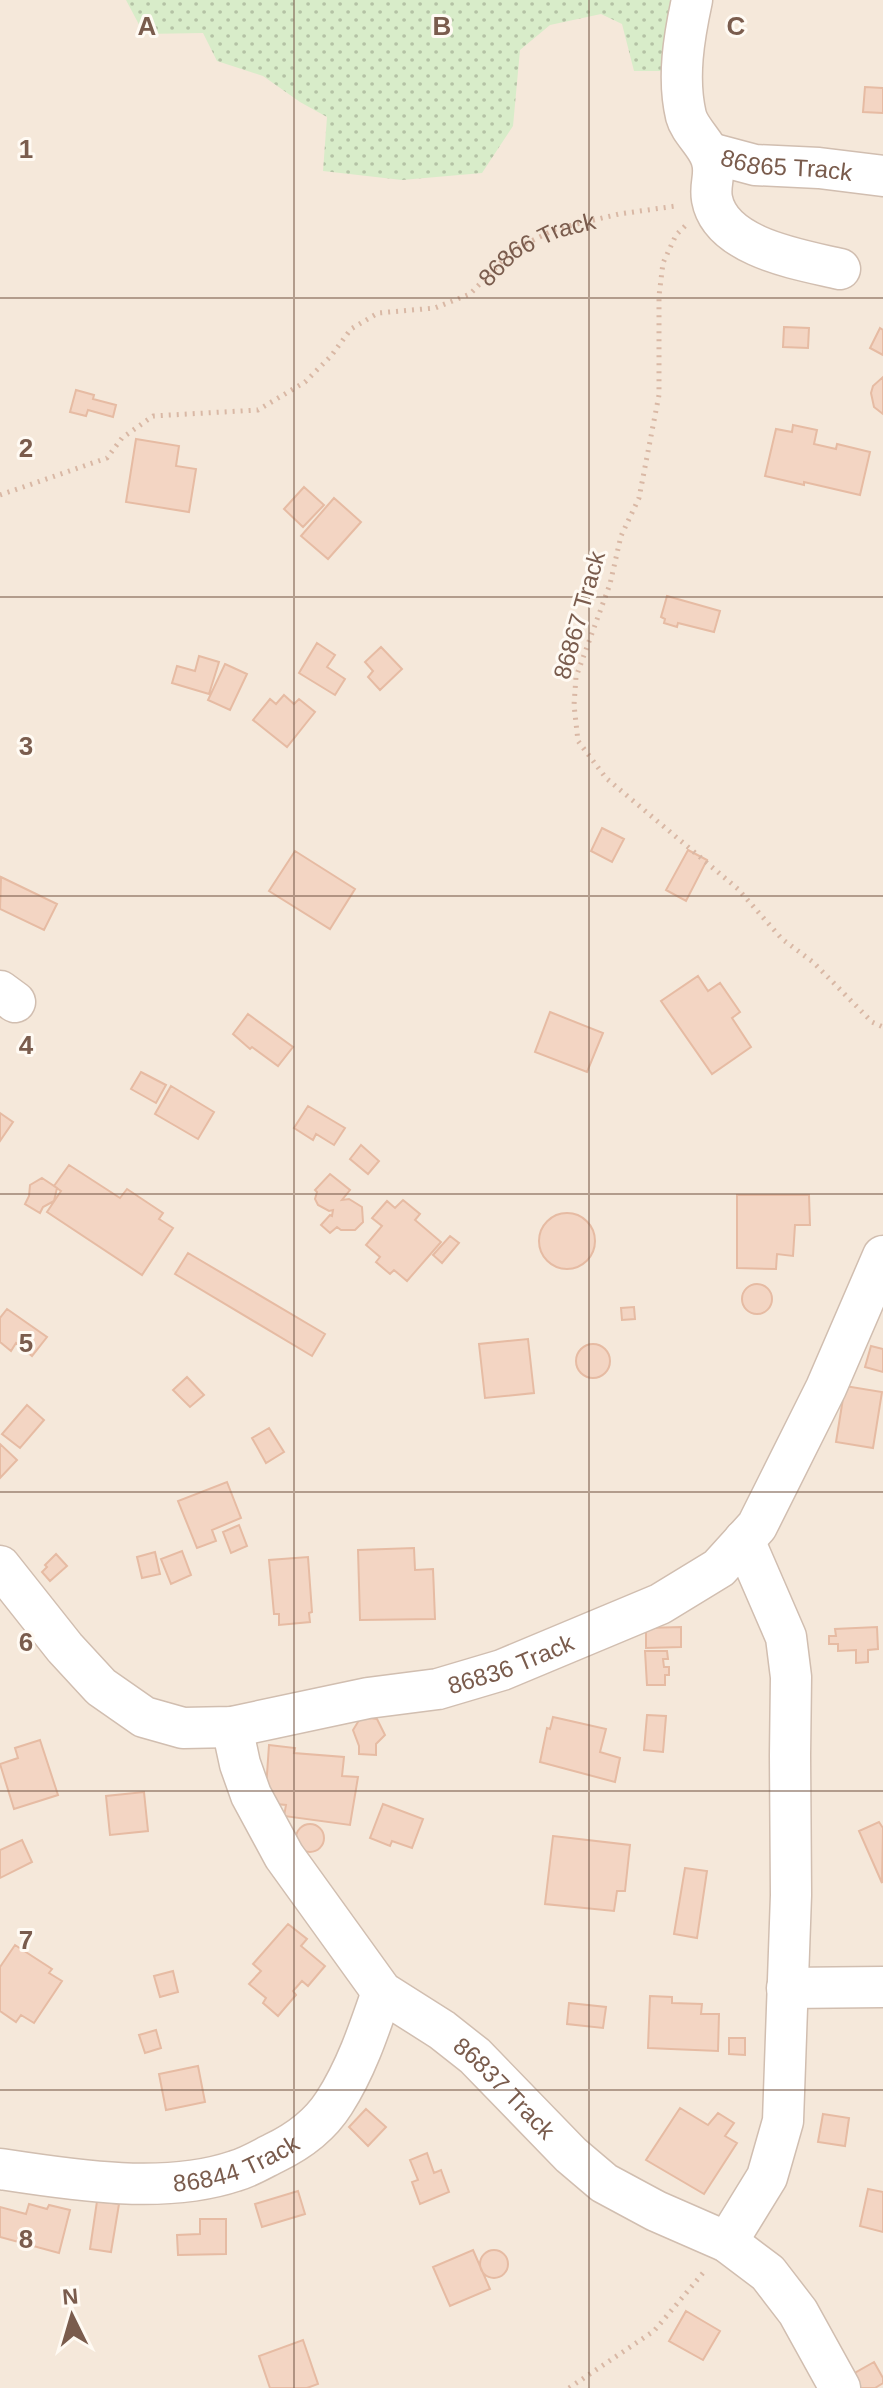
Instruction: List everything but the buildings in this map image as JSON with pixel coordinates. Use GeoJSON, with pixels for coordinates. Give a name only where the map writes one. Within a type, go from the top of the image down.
{"type":"FeatureCollection","features":[{"type":"Feature","properties":{"kind":"street","name":"86865 Track"},"geometry":{"type":"LineString","coordinates":[[692,0],[686,31],[683,92],[687,119],[710,153],[755,165],[819,168],[883,176]]}},
{"type":"Feature","properties":{"kind":"street"},"geometry":{"type":"LineString","coordinates":[[710,153],[716,170],[712,201],[726,225],[749,241],[786,256],[840,269]]}},
{"type":"Feature","properties":{"kind":"street","name":"86836 Track"},"geometry":{"type":"LineString","coordinates":[[0,1566],[65,1648],[101,1687],[144,1717],[183,1728],[232,1727],[368,1698],[438,1689],[502,1670],[660,1604],[719,1568],[757,1526],[826,1388],[883,1256]]}},
{"type":"Feature","properties":{"kind":"street"},"geometry":{"type":"LineString","coordinates":[[727,2242],[767,2177],[783,2121],[791,1895],[791,1677],[786,1637],[744,1540]]}},
{"type":"Feature","properties":{"kind":"street","name":"86837 Track"},"geometry":{"type":"LineString","coordinates":[[232,1727],[251,1795],[284,1856],[382,1992],[442,2030],[475,2056],[571,2155],[604,2183],[656,2211],[727,2242],[768,2273],[798,2312],[840,2388]]}},
{"type":"Feature","properties":{"kind":"street"},"geometry":{"type":"LineString","coordinates":[[787,1988],[883,1987]]}},
{"type":"Feature","properties":{"kind":"street","name":"86844 Track"},"geometry":{"type":"LineString","coordinates":[[0,2169],[64,2179],[129,2183],[191,2180],[235,2171],[264,2158],[291,2145],[313,2128],[333,2105],[365,2039],[382,1992]]}},
{"type":"Feature","properties":{"kind":"path","name":"86866 Track"},"geometry":{"type":"LineString","coordinates":[[0,495],[107,458],[122,438],[153,416],[258,410],[305,382],[331,356],[351,329],[378,313],[435,308],[470,294],[513,250],[556,229],[619,214],[712,201]]}},
{"type":"Feature","properties":{"kind":"path","name":"86867 Track"},"geometry":{"type":"LineString","coordinates":[[712,201],[676,235],[663,263],[659,296],[659,395],[650,454],[639,498],[621,536],[610,584],[576,677],[574,705],[578,741],[606,778],[738,889],[782,939],[813,962],[872,1022],[883,1027]]}},
{"type":"Feature","properties":{"kind":"path"},"geometry":{"type":"LineString","coordinates":[[569,2388],[654,2331],[727,2242]]}},
{"type":"Feature","properties":{"kind":"shaded area"},"geometry":{"type":"Polygon","coordinates":[[[0,0],[883,0],[883,2388],[0,2388],[0,0]]]}},
{"type":"Feature","properties":{"kind":"green space"},"geometry":{"type":"Polygon","coordinates":[[[126,0],[679,0],[665,71],[634,71],[622,24],[601,14],[550,25],[520,50],[513,126],[482,173],[402,180],[323,171],[327,117],[263,76],[217,61],[203,33],[144,34],[126,0]]]}}]}
